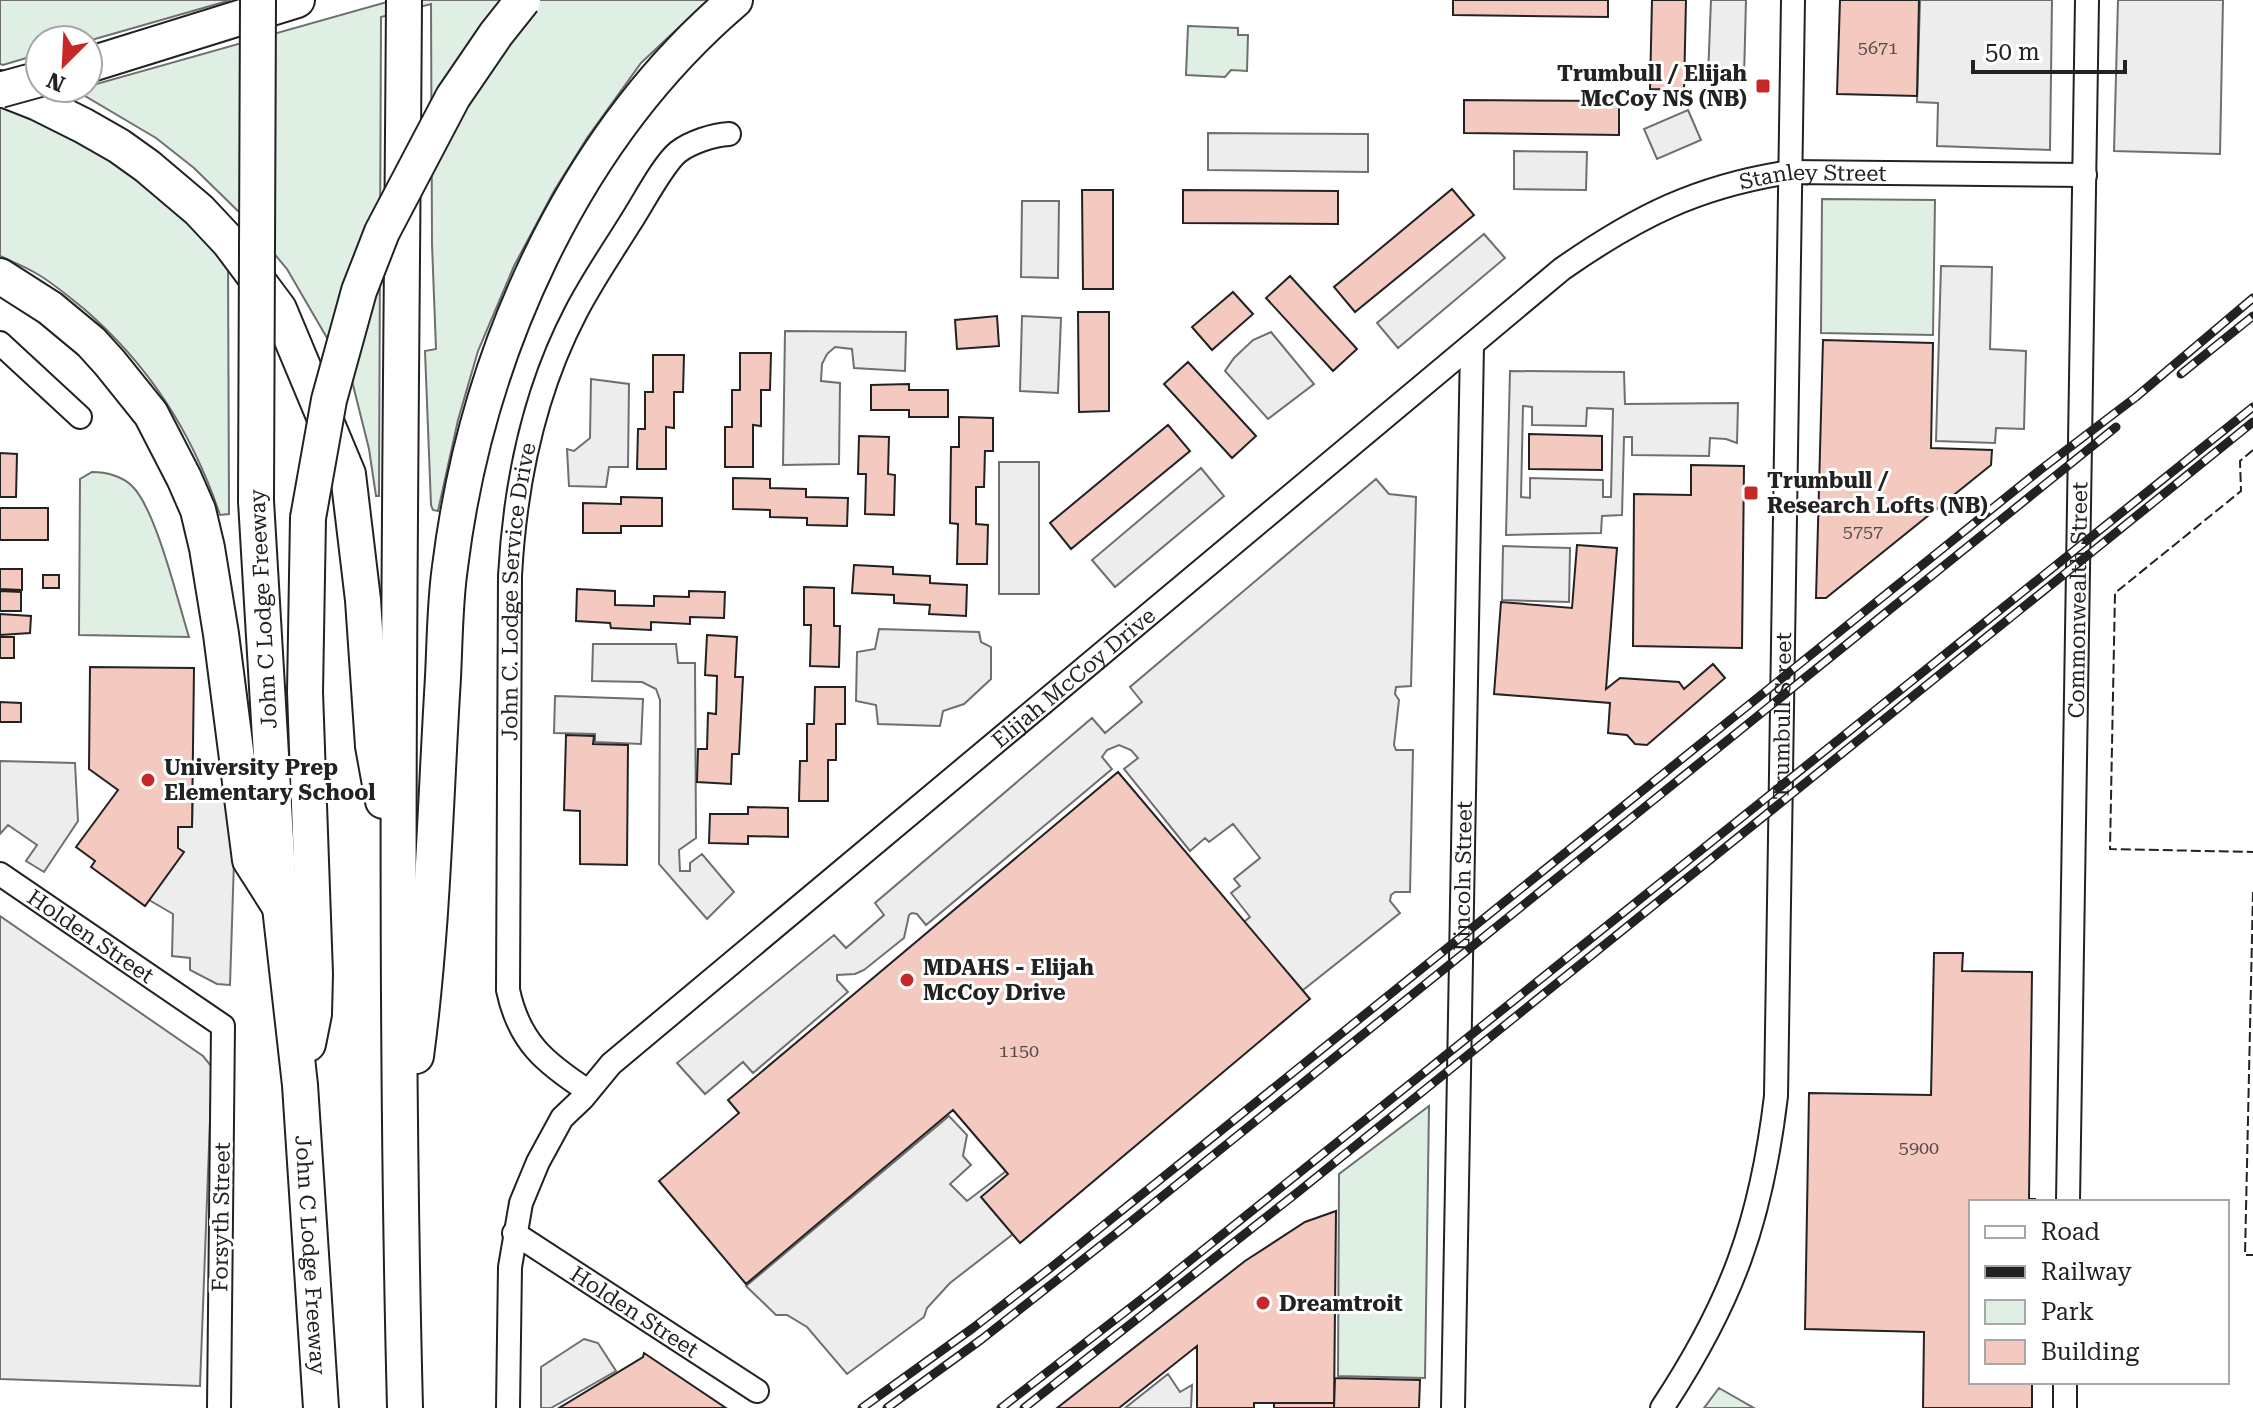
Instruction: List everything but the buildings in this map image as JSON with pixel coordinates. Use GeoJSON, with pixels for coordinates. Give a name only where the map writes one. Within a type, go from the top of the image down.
{"type":"FeatureCollection","features":[{"type":"Feature","properties":{"kind":"highway","name":"John C Lodge Freeway"},"geometry":{"type":"LineString","coordinates":[[258,0],[256,501],[280,907],[300,1085],[321,1408]]}},
{"type":"Feature","properties":{"kind":"highway"},"geometry":{"type":"LineString","coordinates":[[104,60],[297,0]]}},
{"type":"Feature","properties":{"kind":"highway"},"geometry":{"type":"LineString","coordinates":[[300,1085],[314,1014],[315,974],[305,692],[308,518],[329,400],[359,291],[382,232],[453,97],[523,0]]}},
{"type":"Feature","properties":{"kind":"highway"},"geometry":{"type":"LineString","coordinates":[[399,1183],[426,979],[449,568],[465,475],[483,400],[516,313],[552,235],[586,175],[651,83],[735,0]]}},
{"type":"Feature","properties":{"kind":"highway"},"geometry":{"type":"LineString","coordinates":[[404,13],[397,876],[399,1183],[405,1408]]}},
{"type":"Feature","properties":{"kind":"highway"},"geometry":{"type":"LineString","coordinates":[[0,89],[24,83]]}},
{"type":"Feature","properties":{"kind":"highway"},"geometry":{"type":"LineString","coordinates":[[0,89],[38,103],[84,126],[147,166],[178,191],[219,232],[279,309],[348,474],[363,600],[373,746],[397,876]]}},
{"type":"Feature","properties":{"kind":"highway"},"geometry":{"type":"LineString","coordinates":[[0,276],[50,308],[110,363],[151,414],[184,478],[198,510],[207,548],[250,860],[280,907]]}},
{"type":"Feature","properties":{"kind":"street","name":"Trumbull Street"},"geometry":{"type":"LineString","coordinates":[[1662,1408],[1702,1346],[1733,1282],[1745,1248],[1768,1155],[1776,1096],[1793,0]]}},
{"type":"Feature","properties":{"kind":"street","name":"Commonwealth Street"},"geometry":{"type":"LineString","coordinates":[[2068,1200],[2087,0]]}},
{"type":"Feature","properties":{"kind":"street","name":"John C. Lodge Service Drive"},"geometry":{"type":"LineString","coordinates":[[588,1091],[553,1068],[532,1047],[517,1023],[508,990],[510,576],[512,528],[519,480],[529,432],[544,386],[562,341],[591,285],[678,152],[709,137],[729,134]]}},
{"type":"Feature","properties":{"kind":"street","name":"Stanley Street"},"geometry":{"type":"LineString","coordinates":[[1562,269],[1604,239],[1667,205],[1733,182],[1790,172],[2085,175]]}},
{"type":"Feature","properties":{"kind":"street","name":"Elijah McCoy Drive"},"geometry":{"type":"LineString","coordinates":[[588,1091],[611,1064],[746,949],[1562,269]]}},
{"type":"Feature","properties":{"kind":"street"},"geometry":{"type":"LineString","coordinates":[[0,343],[80,417]]}},
{"type":"Feature","properties":{"kind":"street","name":"Lincoln Street"},"geometry":{"type":"LineString","coordinates":[[1453,1408],[1472,345]]}},
{"type":"Feature","properties":{"kind":"street","name":"Holden Street"},"geometry":{"type":"LineString","coordinates":[[0,874],[223,1026]]}},
{"type":"Feature","properties":{"kind":"street","name":"Forsyth Street"},"geometry":{"type":"LineString","coordinates":[[219,1408],[223,1026]]}},
{"type":"Feature","properties":{"kind":"street"},"geometry":{"type":"LineString","coordinates":[[508,1408],[508,1315],[514,1233],[524,1195],[547,1143],[562,1118],[588,1091]]}},
{"type":"Feature","properties":{"kind":"street","name":"Holden Street"},"geometry":{"type":"LineString","coordinates":[[514,1233],[757,1391]]}},
{"type":"Feature","properties":{"kind":"street"},"geometry":{"type":"LineString","coordinates":[[2065,1384],[2065,1408]]}},
{"type":"Feature","properties":{"kind":"green space"},"geometry":{"type":"Polygon","coordinates":[[[0,0],[231,0],[104,36],[104,24],[24,24],[24,59],[0,64],[0,0]]]}},
{"type":"Feature","properties":{"kind":"green space"},"geometry":{"type":"Polygon","coordinates":[[[394,0],[708,0],[641,63],[587,138],[554,191],[514,266],[478,351],[458,420],[438,511],[433,510],[431,505],[425,351],[436,349],[432,244],[431,4],[381,17],[379,496],[376,496],[369,449],[352,381],[287,269],[240,213],[194,168],[156,138],[99,104],[104,104],[104,82],[394,0]]]}},
{"type":"Feature","properties":{"kind":"green space"},"geometry":{"type":"Polygon","coordinates":[[[1188,26],[1238,28],[1238,35],[1248,35],[1247,71],[1231,70],[1225,77],[1186,75],[1188,26]]]}},
{"type":"Feature","properties":{"kind":"green space"},"geometry":{"type":"Polygon","coordinates":[[[0,103],[122,162],[228,256],[229,514],[220,515],[182,428],[128,353],[107,330],[56,286],[0,256],[0,103]]]}},
{"type":"Feature","properties":{"kind":"green space"},"geometry":{"type":"Polygon","coordinates":[[[1822,199],[1935,200],[1933,335],[1821,333],[1822,199]]]}},
{"type":"Feature","properties":{"kind":"green space"},"geometry":{"type":"Polygon","coordinates":[[[92,472],[124,480],[141,498],[158,535],[189,637],[79,635],[80,479],[92,472]]]}},
{"type":"Feature","properties":{"kind":"green space"},"geometry":{"type":"Polygon","coordinates":[[[1429,1106],[1425,1378],[1338,1376],[1339,1174],[1429,1106]]]}},
{"type":"Feature","properties":{"kind":"green space"},"geometry":{"type":"Polygon","coordinates":[[[1719,1388],[1754,1408],[1704,1408],[1719,1388]]]}},
{"type":"Feature","properties":{"kind":"shaded area"},"geometry":{"type":"Polygon","coordinates":[[[1711,0],[1746,0],[1744,78],[1708,77],[1711,0]]]}},
{"type":"Feature","properties":{"kind":"shaded area"},"geometry":{"type":"Polygon","coordinates":[[[1920,0],[2052,0],[2050,150],[1937,146],[1938,103],[1917,102],[1920,0]]]}},
{"type":"Feature","properties":{"kind":"shaded area"},"geometry":{"type":"Polygon","coordinates":[[[2118,0],[2223,0],[2220,154],[2114,151],[2118,0]]]}},
{"type":"Feature","properties":{"kind":"shaded area"},"geometry":{"type":"Polygon","coordinates":[[[1688,110],[1701,140],[1657,159],[1644,129],[1688,110]]]}},
{"type":"Feature","properties":{"kind":"shaded area"},"geometry":{"type":"Polygon","coordinates":[[[1208,133],[1368,134],[1368,172],[1208,170],[1208,133]]]}},
{"type":"Feature","properties":{"kind":"shaded area"},"geometry":{"type":"Polygon","coordinates":[[[1514,151],[1587,152],[1586,190],[1514,189],[1514,151]]]}},
{"type":"Feature","properties":{"kind":"shaded area"},"geometry":{"type":"Polygon","coordinates":[[[1022,201],[1059,201],[1058,278],[1021,277],[1022,201]]]}},
{"type":"Feature","properties":{"kind":"shaded area"},"geometry":{"type":"Polygon","coordinates":[[[1484,234],[1505,258],[1398,348],[1377,323],[1484,234]]]}},
{"type":"Feature","properties":{"kind":"shaded area"},"geometry":{"type":"Polygon","coordinates":[[[1941,266],[1992,267],[1990,349],[2026,351],[2024,429],[1996,428],[1995,443],[1936,441],[1941,266]]]}},
{"type":"Feature","properties":{"kind":"shaded area"},"geometry":{"type":"Polygon","coordinates":[[[1022,316],[1061,318],[1058,393],[1020,391],[1022,316]]]}},
{"type":"Feature","properties":{"kind":"shaded area"},"geometry":{"type":"Polygon","coordinates":[[[785,331],[906,332],[905,371],[854,368],[852,349],[835,347],[827,354],[822,364],[821,381],[840,383],[839,464],[783,465],[785,331]]]}},
{"type":"Feature","properties":{"kind":"shaded area"},"geometry":{"type":"Polygon","coordinates":[[[1271,332],[1314,384],[1268,419],[1225,371],[1253,340],[1271,332]]]}},
{"type":"Feature","properties":{"kind":"shaded area"},"geometry":{"type":"Polygon","coordinates":[[[1510,371],[1624,372],[1625,404],[1738,403],[1737,443],[1710,438],[1709,456],[1632,455],[1632,437],[1624,437],[1622,515],[1602,516],[1601,533],[1506,535],[1510,371]],[[1523,406],[1521,497],[1530,498],[1530,478],[1603,480],[1603,497],[1611,497],[1613,409],[1587,408],[1586,426],[1532,425],[1532,407],[1523,406]]]}},
{"type":"Feature","properties":{"kind":"shaded area"},"geometry":{"type":"Polygon","coordinates":[[[591,379],[629,384],[628,467],[609,467],[606,487],[569,486],[567,449],[574,451],[590,438],[591,379]]]}},
{"type":"Feature","properties":{"kind":"shaded area"},"geometry":{"type":"Polygon","coordinates":[[[999,462],[1039,462],[1039,594],[999,594],[999,462]]]}},
{"type":"Feature","properties":{"kind":"shaded area"},"geometry":{"type":"Polygon","coordinates":[[[1201,468],[1224,496],[1115,587],[1092,560],[1201,468]]]}},
{"type":"Feature","properties":{"kind":"shaded area"},"geometry":{"type":"Polygon","coordinates":[[[1376,479],[1389,494],[1416,497],[1411,686],[1396,687],[1395,694],[1399,700],[1394,745],[1396,750],[1413,750],[1410,892],[1395,892],[1390,901],[1400,913],[1269,1017],[1212,947],[1250,917],[1231,893],[1240,886],[1234,879],[1260,858],[1233,824],[1209,842],[1205,838],[1190,851],[1124,769],[1138,758],[1131,750],[1119,745],[1107,750],[1102,757],[1112,769],[926,925],[917,914],[912,913],[904,938],[864,970],[837,975],[837,980],[848,992],[753,1073],[743,1062],[705,1094],[677,1063],[834,935],[846,948],[884,915],[875,903],[1092,718],[1105,733],[1142,702],[1130,687],[1376,479]]]}},
{"type":"Feature","properties":{"kind":"shaded area"},"geometry":{"type":"Polygon","coordinates":[[[1503,546],[1570,548],[1569,602],[1502,600],[1503,546]]]}},
{"type":"Feature","properties":{"kind":"shaded area"},"geometry":{"type":"Polygon","coordinates":[[[879,629],[979,632],[981,642],[991,647],[991,679],[964,704],[943,711],[940,726],[878,724],[876,705],[856,701],[857,652],[875,649],[879,629]]]}},
{"type":"Feature","properties":{"kind":"shaded area"},"geometry":{"type":"Polygon","coordinates":[[[593,644],[676,644],[678,663],[695,663],[696,838],[679,850],[680,871],[690,871],[690,863],[702,854],[734,892],[707,919],[659,864],[660,700],[656,689],[642,682],[592,681],[593,644]]]}},
{"type":"Feature","properties":{"kind":"shaded area"},"geometry":{"type":"Polygon","coordinates":[[[555,696],[643,699],[641,744],[595,742],[595,734],[554,733],[555,696]]]}},
{"type":"Feature","properties":{"kind":"shaded area"},"geometry":{"type":"Polygon","coordinates":[[[0,761],[75,763],[78,821],[44,872],[26,861],[37,845],[8,825],[0,834],[0,761]]]}},
{"type":"Feature","properties":{"kind":"shaded area"},"geometry":{"type":"Polygon","coordinates":[[[225,788],[234,861],[230,985],[217,984],[190,970],[190,958],[172,956],[173,914],[149,900],[178,848],[178,827],[192,827],[193,790],[225,788]]]}},
{"type":"Feature","properties":{"kind":"shaded area"},"geometry":{"type":"Polygon","coordinates":[[[0,916],[203,1056],[212,1067],[200,1386],[0,1379],[0,916]]]}},
{"type":"Feature","properties":{"kind":"shaded area"},"geometry":{"type":"Polygon","coordinates":[[[1129,1077],[1163,1118],[950,1283],[927,1308],[924,1317],[847,1374],[807,1327],[787,1315],[776,1315],[746,1286],[949,1116],[967,1135],[963,1156],[971,1165],[950,1184],[967,1201],[1129,1077]]]}},
{"type":"Feature","properties":{"kind":"shaded area"},"geometry":{"type":"Polygon","coordinates":[[[584,1339],[598,1343],[616,1371],[551,1408],[541,1408],[541,1367],[584,1339]]]}},
{"type":"Feature","properties":{"kind":"shaded area"},"geometry":{"type":"Polygon","coordinates":[[[1168,1374],[1180,1392],[1192,1385],[1191,1408],[1125,1408],[1168,1374]]]}},
{"type":"Feature","properties":{"kind":"railway"},"geometry":{"type":"LineString","coordinates":[[862,1408],[1053,1266],[2040,470],[2136,397],[2253,298]]}},
{"type":"Feature","properties":{"kind":"railway"},"geometry":{"type":"LineString","coordinates":[[2181,374],[2253,316]]}},
{"type":"Feature","properties":{"kind":"railway"},"geometry":{"type":"LineString","coordinates":[[1001,1408],[1152,1291],[2253,407]]}},
{"type":"Feature","properties":{"kind":"railway"},"geometry":{"type":"LineString","coordinates":[[1024,1408],[1298,1192],[2253,422]]}},
{"type":"Feature","properties":{"kind":"railway"},"geometry":{"type":"LineString","coordinates":[[887,1408],[982,1339],[1123,1228],[2116,427]]}},
{"type":"Feature","properties":{"kind":"fence"},"geometry":{"type":"LineString","coordinates":[[2253,450],[2240,461],[2241,491],[2115,593],[2110,849],[2253,852]]}},
{"type":"Feature","properties":{"kind":"fence"},"geometry":{"type":"LineString","coordinates":[[2253,892],[2245,1255],[2253,1255]]}},
{"type":"Feature","properties":{"kind":"place","name":"Trumbull / Elijah McCoy NS (NB)"},"geometry":{"type":"Point","coordinates":[1763,86]}},
{"type":"Feature","properties":{"kind":"place","name":"Trumbull / Research Lofts (NB)"},"geometry":{"type":"Point","coordinates":[1751,493]}},
{"type":"Feature","properties":{"kind":"place","name":"University Prep Elementary School"},"geometry":{"type":"Point","coordinates":[148,780]}},
{"type":"Feature","properties":{"kind":"place","name":"MDAHS - Elijah McCoy Drive"},"geometry":{"type":"Point","coordinates":[907,980]}},
{"type":"Feature","properties":{"kind":"place","name":"Dreamtroit"},"geometry":{"type":"Point","coordinates":[1263,1303]}}]}
